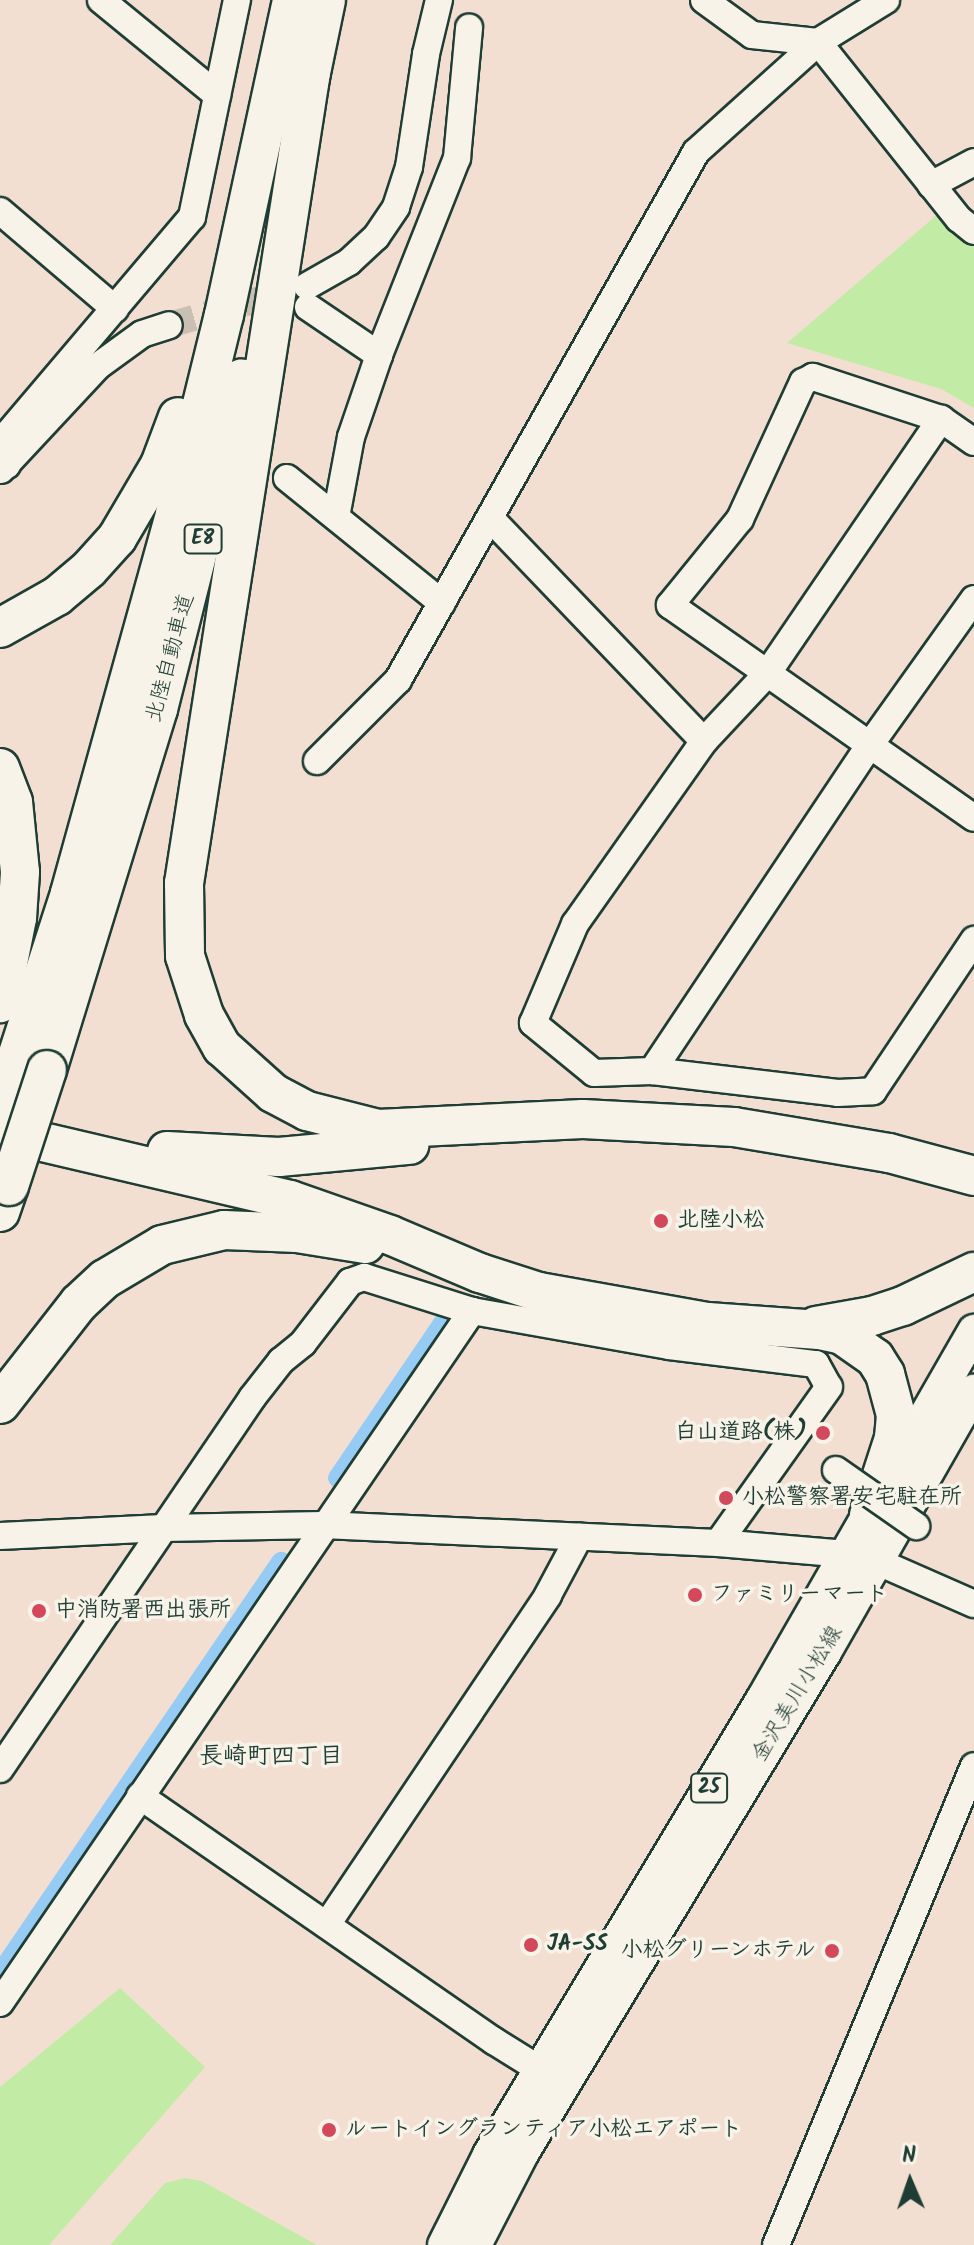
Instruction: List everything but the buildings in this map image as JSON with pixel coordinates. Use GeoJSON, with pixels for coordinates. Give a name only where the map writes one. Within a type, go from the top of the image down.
{"type":"FeatureCollection","features":[{"type":"Feature","properties":{"kind":"highway"},"geometry":{"type":"LineString","coordinates":[[0,628],[57,596],[89,569],[132,515],[160,465],[215,294],[282,0]]}},
{"type":"Feature","properties":{"kind":"highway","name":"北陸自動車道"},"geometry":{"type":"LineString","coordinates":[[4,1199],[74,878],[175,514],[224,315],[292,0]]}},
{"type":"Feature","properties":{"kind":"highway","name":"北陸自動車道"},"geometry":{"type":"LineString","coordinates":[[0,1110],[32,1065],[158,709],[202,545],[326,0]]}},
{"type":"Feature","properties":{"kind":"highway"},"geometry":{"type":"LineString","coordinates":[[312,65],[187,858],[182,919],[185,956],[204,1015],[222,1047],[273,1093],[307,1111],[378,1129],[583,1119],[734,1127],[922,1156],[974,1152]]}},
{"type":"Feature","properties":{"kind":"highway"},"geometry":{"type":"LineString","coordinates":[[0,768],[13,802],[20,872],[17,918],[0,1003]]}},
{"type":"Feature","properties":{"kind":"highway"},"geometry":{"type":"LineString","coordinates":[[0,1110],[111,1141],[164,1151],[279,1157],[368,1151],[501,1123]]}},
{"type":"Feature","properties":{"kind":"highway"},"geometry":{"type":"LineString","coordinates":[[0,1132],[51,1147],[290,1200],[390,1235],[480,1273]]}},
{"type":"Feature","properties":{"kind":"highway"},"geometry":{"type":"LineString","coordinates":[[889,1153],[974,1176]]}},
{"type":"Feature","properties":{"kind":"highway"},"geometry":{"type":"LineString","coordinates":[[0,1404],[46,1342],[105,1279],[162,1245],[194,1235],[247,1230],[309,1235],[379,1247],[539,1292],[604,1305],[708,1322],[842,1335],[867,1352],[885,1374],[896,1415],[894,1438],[869,1515]]}},
{"type":"Feature","properties":{"kind":"highway"},"geometry":{"type":"LineString","coordinates":[[786,1328],[845,1323],[872,1316],[938,1291],[974,1272]]}},
{"type":"Feature","properties":{"kind":"main road","name":"25"},"geometry":{"type":"LineString","coordinates":[[444,2245],[489,2155],[539,2069],[861,1558],[869,1515],[974,1331]]}},
{"type":"Feature","properties":{"kind":"main road","name":"金沢美川小松線"},"geometry":{"type":"LineString","coordinates":[[475,2245],[523,2152],[861,1558],[974,1391]]}},
{"type":"Feature","properties":{"kind":"street"},"geometry":{"type":"LineString","coordinates":[[101,0],[217,95]]}},
{"type":"Feature","properties":{"kind":"street"},"geometry":{"type":"LineString","coordinates":[[3,468],[7,435],[192,217],[237,0]]}},
{"type":"Feature","properties":{"kind":"street"},"geometry":{"type":"LineString","coordinates":[[379,355],[307,296],[376,237],[396,207],[409,167],[426,54],[439,0]]}},
{"type":"Feature","properties":{"kind":"street"},"geometry":{"type":"LineString","coordinates":[[704,0],[752,35],[818,42],[931,185],[974,231]]}},
{"type":"Feature","properties":{"kind":"street"},"geometry":{"type":"LineString","coordinates":[[317,761],[398,680],[696,152],[818,42],[886,0]]}},
{"type":"Feature","properties":{"kind":"street"},"geometry":{"type":"LineString","coordinates":[[336,517],[351,437],[379,355],[457,158],[469,28]]}},
{"type":"Feature","properties":{"kind":"street"},"geometry":{"type":"LineString","coordinates":[[931,185],[974,162]]}},
{"type":"Feature","properties":{"kind":"street"},"geometry":{"type":"LineString","coordinates":[[0,211],[115,309]]}},
{"type":"Feature","properties":{"kind":"street"},"geometry":{"type":"LineString","coordinates":[[3,468],[98,366],[142,334],[169,325]]}},
{"type":"Feature","properties":{"kind":"street"},"geometry":{"type":"LineString","coordinates":[[974,442],[941,419],[813,377],[803,382],[740,519],[670,605],[974,818]]}},
{"type":"Feature","properties":{"kind":"street"},"geometry":{"type":"LineString","coordinates":[[941,419],[767,674],[704,741],[575,924],[533,1023],[594,1073],[652,1071],[838,1093],[873,1091],[974,940]]}},
{"type":"Feature","properties":{"kind":"street"},"geometry":{"type":"LineString","coordinates":[[287,478],[442,603]]}},
{"type":"Feature","properties":{"kind":"street"},"geometry":{"type":"LineString","coordinates":[[490,518],[704,741]]}},
{"type":"Feature","properties":{"kind":"street"},"geometry":{"type":"LineString","coordinates":[[652,1071],[869,746],[974,599]]}},
{"type":"Feature","properties":{"kind":"street"},"geometry":{"type":"LineString","coordinates":[[0,1769],[163,1528],[281,1361],[303,1319],[340,1270]]}},
{"type":"Feature","properties":{"kind":"street"},"geometry":{"type":"LineString","coordinates":[[281,1361],[303,1343],[350,1282],[364,1277],[472,1311],[669,1346],[816,1364],[829,1387],[718,1543]]}},
{"type":"Feature","properties":{"kind":"street"},"geometry":{"type":"LineString","coordinates":[[0,2003],[323,1525],[472,1311]]}},
{"type":"Feature","properties":{"kind":"street"},"geometry":{"type":"LineString","coordinates":[[836,1470],[916,1526]]}},
{"type":"Feature","properties":{"kind":"street"},"geometry":{"type":"LineString","coordinates":[[0,1536],[163,1528],[323,1525],[718,1543],[861,1558],[970,1596]]}},
{"type":"Feature","properties":{"kind":"street"},"geometry":{"type":"LineString","coordinates":[[328,1923],[548,1595],[579,1537]]}},
{"type":"Feature","properties":{"kind":"street"},"geometry":{"type":"LineString","coordinates":[[776,2245],[974,1766]]}},
{"type":"Feature","properties":{"kind":"street"},"geometry":{"type":"LineString","coordinates":[[140,1796],[539,2069]]}},
{"type":"Feature","properties":{"kind":"green space"},"geometry":{"type":"Polygon","coordinates":[[[938,214],[974,241],[974,408],[941,389],[787,343],[938,214]]]}},
{"type":"Feature","properties":{"kind":"green space"},"geometry":{"type":"Polygon","coordinates":[[[120,1988],[205,2067],[49,2245],[0,2245],[0,2087],[120,1988]]]}},
{"type":"Feature","properties":{"kind":"green space"},"geometry":{"type":"Polygon","coordinates":[[[185,2178],[202,2181],[317,2245],[110,2245],[165,2183],[185,2178]]]}},
{"type":"Feature","properties":{"kind":"waterway"},"geometry":{"type":"LineString","coordinates":[[338,1478],[446,1319]]}},
{"type":"Feature","properties":{"kind":"waterway"},"geometry":{"type":"LineString","coordinates":[[0,1974],[281,1562]]}},
{"type":"Feature","properties":{"kind":"tunnel"},"geometry":{"type":"LineString","coordinates":[[169,325],[288,291]]}},
{"type":"Feature","properties":{"kind":"place","name":"北陸小松"},"geometry":{"type":"Point","coordinates":[661,1221]}},
{"type":"Feature","properties":{"kind":"place","name":"白山道路(株)"},"geometry":{"type":"Point","coordinates":[823,1433]}},
{"type":"Feature","properties":{"kind":"place","name":"小松警察署安宅駐在所"},"geometry":{"type":"Point","coordinates":[726,1498]}},
{"type":"Feature","properties":{"kind":"place","name":"ファミリーマート"},"geometry":{"type":"Point","coordinates":[695,1595]}},
{"type":"Feature","properties":{"kind":"place","name":"中消防署西出張所"},"geometry":{"type":"Point","coordinates":[39,1611]}},
{"type":"Feature","properties":{"kind":"place","name":"JA-SS"},"geometry":{"type":"Point","coordinates":[531,1945]}},
{"type":"Feature","properties":{"kind":"place","name":"小松グリーンホテル"},"geometry":{"type":"Point","coordinates":[832,1951]}},
{"type":"Feature","properties":{"kind":"place","name":"ルートイングランティア小松エアポート"},"geometry":{"type":"Point","coordinates":[329,2130]}},
{"type":"Feature","properties":{"kind":"district","name":"長崎町四丁目"},"geometry":{"type":"Point","coordinates":[271,1757]}}]}
